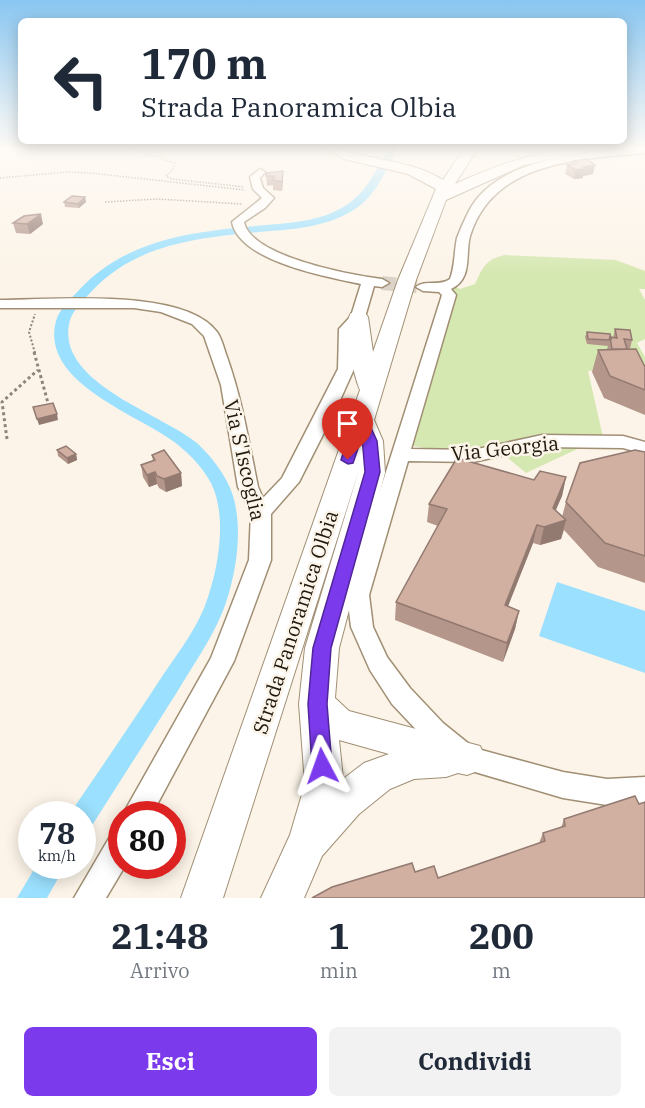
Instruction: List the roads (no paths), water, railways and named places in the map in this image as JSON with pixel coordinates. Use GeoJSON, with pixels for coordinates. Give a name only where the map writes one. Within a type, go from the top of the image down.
{"type":"FeatureCollection","features":[{"type":"Feature","properties":{"kind":"highway"},"geometry":{"type":"LineString","coordinates":[[439,190],[442,193],[450,190]]}},
{"type":"Feature","properties":{"kind":"highway","name":"Strada Panoramica Olbia"},"geometry":{"type":"LineString","coordinates":[[202,898],[322,542],[407,280],[444,190]]}},
{"type":"Feature","properties":{"kind":"highway"},"geometry":{"type":"LineString","coordinates":[[282,898],[308,843],[324,784],[317,704],[322,648],[372,472],[358,318]]}},
{"type":"Feature","properties":{"kind":"highway"},"geometry":{"type":"LineString","coordinates":[[317,704],[339,724],[467,758]]}},
{"type":"Feature","properties":{"kind":"highway"},"geometry":{"type":"LineString","coordinates":[[308,843],[345,801],[377,776],[413,762],[467,758]]}},
{"type":"Feature","properties":{"kind":"street"},"geometry":{"type":"LineString","coordinates":[[260,190],[268,198],[262,206],[242,217],[238,222],[240,231],[254,246],[317,271],[375,282],[358,318],[346,329],[346,369],[329,407],[290,482],[261,512]]}},
{"type":"Feature","properties":{"kind":"street"},"geometry":{"type":"LineString","coordinates":[[423,287],[443,288],[455,281],[459,274],[465,232],[477,208],[493,190]]}},
{"type":"Feature","properties":{"kind":"street"},"geometry":{"type":"LineString","coordinates":[[443,288],[449,295],[358,595],[362,627],[378,663],[401,696],[434,731],[467,758],[563,785],[607,792],[645,790]]}},
{"type":"Feature","properties":{"kind":"street","name":"Via S'Iscoglia"},"geometry":{"type":"LineString","coordinates":[[0,304],[134,304],[164,308],[197,321],[211,334],[229,386],[248,487],[261,512],[260,560],[222,661],[144,801]]}},
{"type":"Feature","properties":{"kind":"street","name":"Via Georgia"},"geometry":{"type":"LineString","coordinates":[[400,455],[473,456],[542,441],[623,442],[645,448]]}},
{"type":"Feature","properties":{"kind":"street"},"geometry":{"type":"LineString","coordinates":[[89,898],[108,866]]}},
{"type":"Feature","properties":{"kind":"water"},"geometry":{"type":"Polygon","coordinates":[[[557,582],[645,611],[645,673],[539,636],[557,582]]]}},
{"type":"Feature","properties":{"kind":"waterway"},"geometry":{"type":"LineString","coordinates":[[93,801],[208,622],[221,587],[228,523],[224,493],[206,464],[191,447],[107,395],[86,380],[70,362],[61,343],[64,318],[98,278],[117,263],[139,252],[186,238],[285,227],[323,220],[357,203],[369,190]]}},
{"type":"Feature","properties":{"kind":"waterway"},"geometry":{"type":"LineString","coordinates":[[31,898],[43,879]]}},
{"type":"Feature","properties":{"kind":"tunnel"},"geometry":{"type":"LineString","coordinates":[[382,283],[423,287]]}}]}
